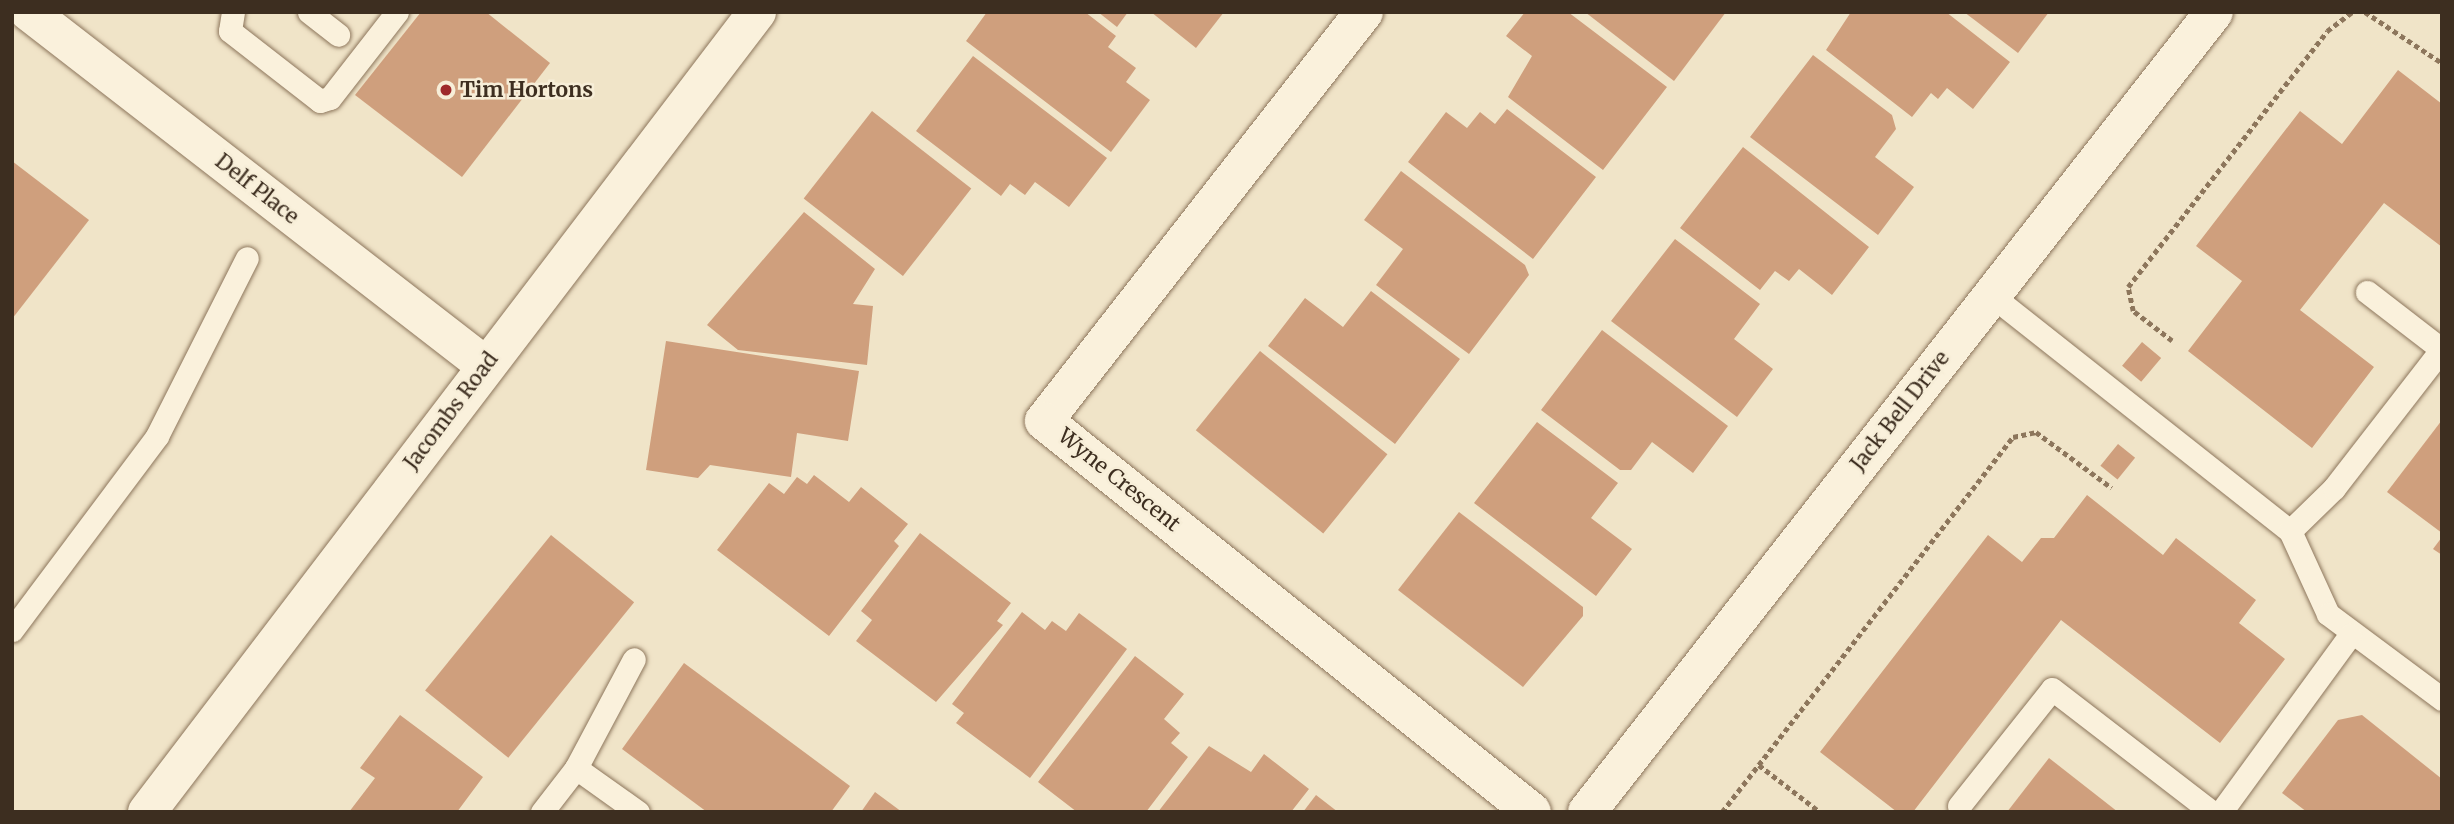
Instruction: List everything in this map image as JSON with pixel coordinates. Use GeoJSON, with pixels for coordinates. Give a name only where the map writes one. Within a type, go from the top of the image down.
{"type":"FeatureCollection","features":[{"type":"Feature","properties":{"kind":"street","name":"Delf Place"},"geometry":{"type":"LineString","coordinates":[[29,12],[486,366]]}},
{"type":"Feature","properties":{"kind":"street","name":"Jacombs Road"},"geometry":{"type":"LineString","coordinates":[[147,812],[757,12]]}},
{"type":"Feature","properties":{"kind":"street","name":"Wyne Crescent"},"geometry":{"type":"LineString","coordinates":[[1364,12],[1044,421],[1532,812]]}},
{"type":"Feature","properties":{"kind":"street","name":"Jack Bell Drive"},"geometry":{"type":"LineString","coordinates":[[1587,812],[2214,12]]}},
{"type":"Feature","properties":{"kind":"lane"},"geometry":{"type":"LineString","coordinates":[[233,12],[230,31],[320,101],[330,98],[397,12]]}},
{"type":"Feature","properties":{"kind":"lane"},"geometry":{"type":"LineString","coordinates":[[309,12],[338,35]]}},
{"type":"Feature","properties":{"kind":"lane"},"geometry":{"type":"LineString","coordinates":[[12,630],[157,436],[247,258]]}},
{"type":"Feature","properties":{"kind":"lane"},"geometry":{"type":"LineString","coordinates":[[2290,531],[2334,488],[2441,349],[2367,292]]}},
{"type":"Feature","properties":{"kind":"lane"},"geometry":{"type":"LineString","coordinates":[[1991,295],[2290,531],[2328,614],[2350,635],[2442,699]]}},
{"type":"Feature","properties":{"kind":"lane"},"geometry":{"type":"LineString","coordinates":[[2221,812],[2350,635]]}},
{"type":"Feature","properties":{"kind":"lane"},"geometry":{"type":"LineString","coordinates":[[542,812],[576,768],[634,659]]}},
{"type":"Feature","properties":{"kind":"lane"},"geometry":{"type":"LineString","coordinates":[[1959,806],[2052,689],[2212,812]]}},
{"type":"Feature","properties":{"kind":"lane"},"geometry":{"type":"LineString","coordinates":[[576,768],[638,812]]}},
{"type":"Feature","properties":{"kind":"path"},"geometry":{"type":"LineString","coordinates":[[2172,341],[2133,311],[2129,287],[2327,31],[2352,12]]}},
{"type":"Feature","properties":{"kind":"path"},"geometry":{"type":"LineString","coordinates":[[2365,12],[2442,63]]}},
{"type":"Feature","properties":{"kind":"path"},"geometry":{"type":"LineString","coordinates":[[1722,812],[2013,437],[2036,432],[2112,488]]}},
{"type":"Feature","properties":{"kind":"path"},"geometry":{"type":"LineString","coordinates":[[1759,765],[1820,812]]}},
{"type":"Feature","properties":{"kind":"building"},"geometry":{"type":"Polygon","coordinates":[[[421,12],[486,12],[550,63],[462,177],[355,95],[421,12]]]}},
{"type":"Feature","properties":{"kind":"building"},"geometry":{"type":"Polygon","coordinates":[[[987,12],[1085,12],[1116,36],[1108,47],[1136,68],[1126,82],[1150,100],[1111,152],[966,41],[987,12]]]}},
{"type":"Feature","properties":{"kind":"building"},"geometry":{"type":"Polygon","coordinates":[[[1098,12],[1128,12],[1117,27],[1098,12]]]}},
{"type":"Feature","properties":{"kind":"building"},"geometry":{"type":"Polygon","coordinates":[[[1151,12],[1224,12],[1196,48],[1151,12]]]}},
{"type":"Feature","properties":{"kind":"building"},"geometry":{"type":"Polygon","coordinates":[[[1525,12],[1568,12],[1667,87],[1603,170],[1508,97],[1532,56],[1506,36],[1525,12]]]}},
{"type":"Feature","properties":{"kind":"building"},"geometry":{"type":"Polygon","coordinates":[[[1585,12],[1726,12],[1674,81],[1585,12]]]}},
{"type":"Feature","properties":{"kind":"building"},"geometry":{"type":"Polygon","coordinates":[[[1851,12],[1946,12],[2010,62],[1973,109],[1947,88],[1938,99],[1931,93],[1912,117],[1826,50],[1851,12]]]}},
{"type":"Feature","properties":{"kind":"building"},"geometry":{"type":"Polygon","coordinates":[[[1964,12],[2049,12],[2018,53],[1964,12]]]}},
{"type":"Feature","properties":{"kind":"building"},"geometry":{"type":"Polygon","coordinates":[[[1813,55],[1892,115],[1896,129],[1875,157],[1914,187],[1878,235],[1750,137],[1813,55]]]}},
{"type":"Feature","properties":{"kind":"building"},"geometry":{"type":"Polygon","coordinates":[[[973,56],[1107,158],[1069,207],[1035,182],[1025,195],[1010,184],[1001,196],[916,131],[973,56]]]}},
{"type":"Feature","properties":{"kind":"building"},"geometry":{"type":"Polygon","coordinates":[[[2398,70],[2442,104],[2442,247],[2384,203],[2300,310],[2374,367],[2312,448],[2188,351],[2242,281],[2196,246],[2300,111],[2342,144],[2398,70]]]}},
{"type":"Feature","properties":{"kind":"building"},"geometry":{"type":"Polygon","coordinates":[[[1507,109],[1596,177],[1533,259],[1408,162],[1446,112],[1467,128],[1480,112],[1495,124],[1507,109]]]}},
{"type":"Feature","properties":{"kind":"building"},"geometry":{"type":"Polygon","coordinates":[[[872,111],[971,189],[903,276],[804,198],[872,111]]]}},
{"type":"Feature","properties":{"kind":"building"},"geometry":{"type":"Polygon","coordinates":[[[1743,147],[1869,247],[1832,295],[1799,269],[1789,281],[1775,271],[1760,290],[1680,228],[1743,147]]]}},
{"type":"Feature","properties":{"kind":"building"},"geometry":{"type":"Polygon","coordinates":[[[12,161],[89,220],[12,319],[12,161]]]}},
{"type":"Feature","properties":{"kind":"building"},"geometry":{"type":"Polygon","coordinates":[[[1401,171],[1525,265],[1529,275],[1469,354],[1376,285],[1403,249],[1364,220],[1401,171]]]}},
{"type":"Feature","properties":{"kind":"building"},"geometry":{"type":"Polygon","coordinates":[[[804,212],[875,269],[853,304],[873,306],[867,365],[738,350],[707,325],[804,212]]]}},
{"type":"Feature","properties":{"kind":"building"},"geometry":{"type":"Polygon","coordinates":[[[1675,239],[1760,304],[1734,339],[1773,369],[1737,417],[1611,321],[1675,239]]]}},
{"type":"Feature","properties":{"kind":"building"},"geometry":{"type":"Polygon","coordinates":[[[1371,291],[1460,359],[1395,444],[1268,346],[1305,298],[1343,327],[1371,291]]]}},
{"type":"Feature","properties":{"kind":"building"},"geometry":{"type":"Polygon","coordinates":[[[1602,330],[1728,426],[1693,473],[1652,442],[1631,470],[1620,470],[1541,410],[1602,330]]]}},
{"type":"Feature","properties":{"kind":"building"},"geometry":{"type":"Polygon","coordinates":[[[666,341],[859,371],[848,441],[797,433],[791,477],[710,465],[698,478],[646,470],[666,341]]]}},
{"type":"Feature","properties":{"kind":"building"},"geometry":{"type":"Polygon","coordinates":[[[2142,342],[2161,358],[2141,382],[2122,366],[2142,342]]]}},
{"type":"Feature","properties":{"kind":"building"},"geometry":{"type":"Polygon","coordinates":[[[1260,351],[1387,454],[1323,533],[1196,430],[1260,351]]]}},
{"type":"Feature","properties":{"kind":"building"},"geometry":{"type":"Polygon","coordinates":[[[2442,420],[2442,533],[2387,492],[2442,420]]]}},
{"type":"Feature","properties":{"kind":"building"},"geometry":{"type":"Polygon","coordinates":[[[1537,422],[1618,483],[1591,518],[1632,549],[1596,596],[1474,503],[1537,422]]]}},
{"type":"Feature","properties":{"kind":"building"},"geometry":{"type":"Polygon","coordinates":[[[2118,444],[2135,458],[2117,480],[2100,466],[2118,444]]]}},
{"type":"Feature","properties":{"kind":"building"},"geometry":{"type":"Polygon","coordinates":[[[814,475],[849,502],[861,487],[908,524],[894,541],[899,546],[829,636],[717,550],[769,483],[784,494],[797,477],[807,484],[814,475]]]}},
{"type":"Feature","properties":{"kind":"building"},"geometry":{"type":"Polygon","coordinates":[[[2087,495],[2163,555],[2176,538],[2256,600],[2239,623],[2285,659],[2220,743],[2061,620],[1913,812],[1897,812],[1820,752],[1988,535],[2022,562],[2041,538],[2054,538],[2087,495]]]}},
{"type":"Feature","properties":{"kind":"building"},"geometry":{"type":"Polygon","coordinates":[[[1459,512],[1583,607],[1583,616],[1523,687],[1398,590],[1459,512]]]}},
{"type":"Feature","properties":{"kind":"building"},"geometry":{"type":"Polygon","coordinates":[[[920,533],[1011,603],[997,621],[1003,625],[936,702],[856,641],[872,620],[861,611],[920,533]]]}},
{"type":"Feature","properties":{"kind":"building"},"geometry":{"type":"Polygon","coordinates":[[[551,535],[634,602],[508,758],[425,690],[551,535]]]}},
{"type":"Feature","properties":{"kind":"building"},"geometry":{"type":"Polygon","coordinates":[[[2442,537],[2442,555],[2433,549],[2442,537]]]}},
{"type":"Feature","properties":{"kind":"building"},"geometry":{"type":"Polygon","coordinates":[[[1022,612],[1045,630],[1052,621],[1066,631],[1079,613],[1127,649],[1030,778],[956,723],[964,713],[952,704],[1022,612]]]}},
{"type":"Feature","properties":{"kind":"building"},"geometry":{"type":"Polygon","coordinates":[[[1135,656],[1184,694],[1164,719],[1180,733],[1171,743],[1188,757],[1146,812],[1077,812],[1038,782],[1135,656]]]}},
{"type":"Feature","properties":{"kind":"building"},"geometry":{"type":"Polygon","coordinates":[[[684,663],[850,786],[831,812],[707,812],[622,749],[684,663]]]}},
{"type":"Feature","properties":{"kind":"building"},"geometry":{"type":"Polygon","coordinates":[[[400,715],[483,777],[457,812],[349,812],[375,778],[360,768],[400,715]]]}},
{"type":"Feature","properties":{"kind":"building"},"geometry":{"type":"Polygon","coordinates":[[[2362,715],[2442,779],[2442,812],[2307,812],[2282,793],[2338,720],[2362,715]]]}},
{"type":"Feature","properties":{"kind":"building"},"geometry":{"type":"Polygon","coordinates":[[[1209,746],[1251,772],[1264,754],[1309,789],[1291,812],[1158,812],[1209,746]]]}},
{"type":"Feature","properties":{"kind":"building"},"geometry":{"type":"Polygon","coordinates":[[[2049,758],[2118,812],[2007,812],[2049,758]]]}},
{"type":"Feature","properties":{"kind":"building"},"geometry":{"type":"Polygon","coordinates":[[[875,792],[902,812],[861,812],[875,792]]]}},
{"type":"Feature","properties":{"kind":"building"},"geometry":{"type":"Polygon","coordinates":[[[1316,795],[1338,812],[1303,812],[1316,795]]]}},
{"type":"Feature","properties":{"kind":"place","name":"Tim Hortons"},"geometry":{"type":"Point","coordinates":[446,90]}}]}
